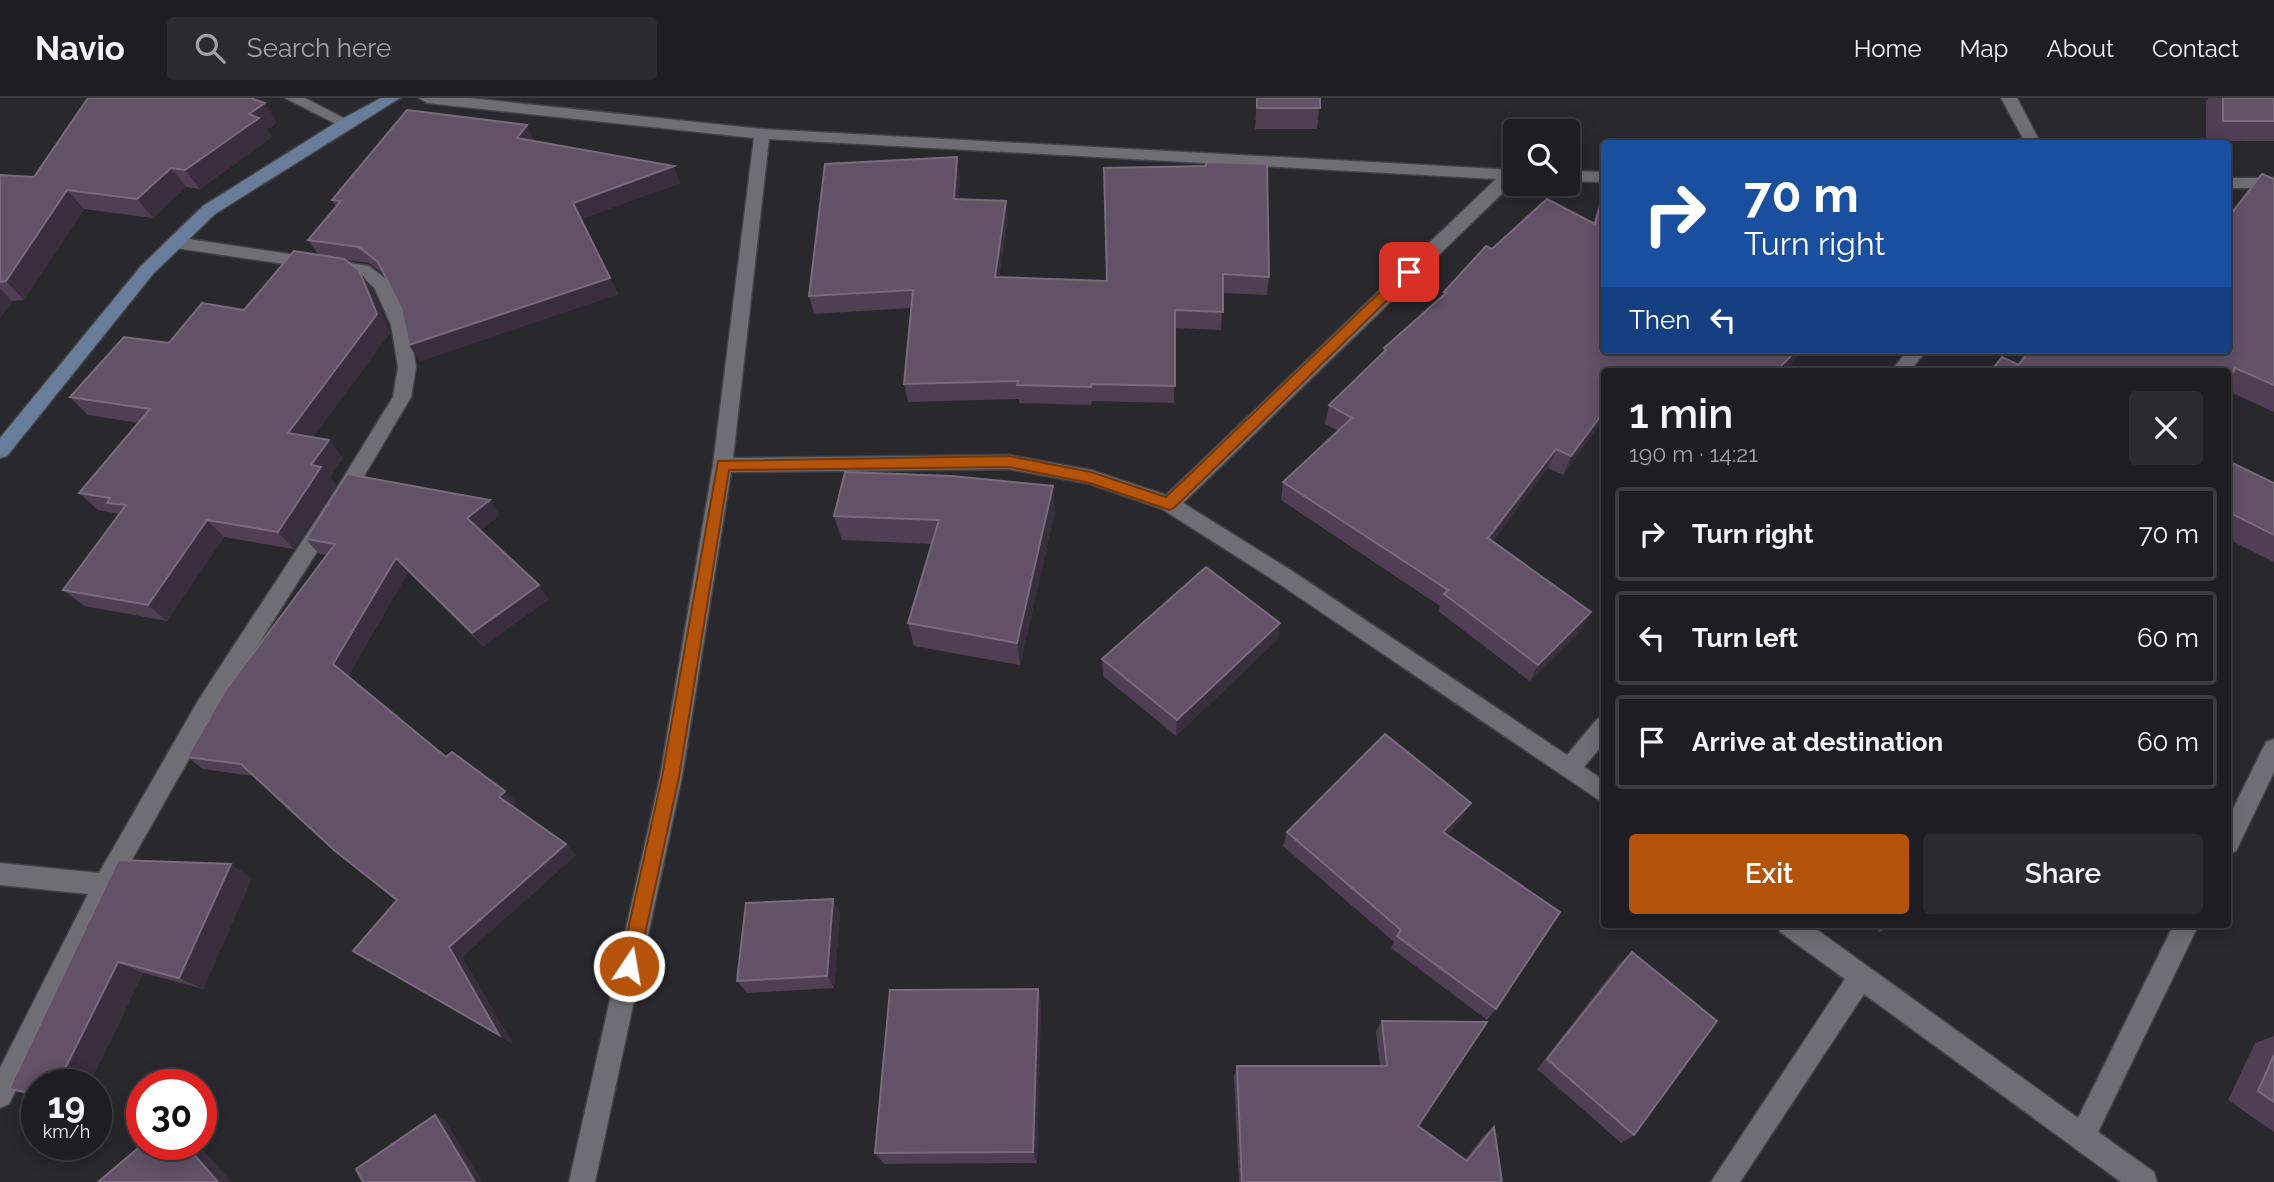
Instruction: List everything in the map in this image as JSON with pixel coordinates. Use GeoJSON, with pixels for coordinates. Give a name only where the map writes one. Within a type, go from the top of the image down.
{"type":"FeatureCollection","features":[{"type":"Feature","properties":{"kind":"street"},"geometry":{"type":"LineString","coordinates":[[293,98],[345,123]]}},
{"type":"Feature","properties":{"kind":"street"},"geometry":{"type":"LineString","coordinates":[[0,451],[147,270],[209,210],[345,123],[392,98]]}},
{"type":"Feature","properties":{"kind":"street"},"geometry":{"type":"LineString","coordinates":[[427,98],[762,135],[1503,175]]}},
{"type":"Feature","properties":{"kind":"street"},"geometry":{"type":"LineString","coordinates":[[2009,98],[2032,140]]}},
{"type":"Feature","properties":{"kind":"street"},"geometry":{"type":"LineString","coordinates":[[582,1182],[671,777],[723,465],[762,135]]}},
{"type":"Feature","properties":{"kind":"street"},"geometry":{"type":"LineString","coordinates":[[1580,176],[1601,177]]}},
{"type":"Feature","properties":{"kind":"street"},"geometry":{"type":"LineString","coordinates":[[2231,183],[2274,183]]}},
{"type":"Feature","properties":{"kind":"street"},"geometry":{"type":"LineString","coordinates":[[1169,504],[1503,184]]}},
{"type":"Feature","properties":{"kind":"street"},"geometry":{"type":"LineString","coordinates":[[0,1095],[105,885],[207,706],[344,493],[402,397],[407,367],[400,325],[381,284],[363,270],[175,243]]}},
{"type":"Feature","properties":{"kind":"street"},"geometry":{"type":"LineString","coordinates":[[1903,368],[1915,354]]}},
{"type":"Feature","properties":{"kind":"street"},"geometry":{"type":"LineString","coordinates":[[723,465],[1009,462],[1091,477],[1169,504],[1282,575],[1601,791]]}},
{"type":"Feature","properties":{"kind":"street"},"geometry":{"type":"LineString","coordinates":[[1569,769],[1601,731]]}},
{"type":"Feature","properties":{"kind":"street"},"geometry":{"type":"LineString","coordinates":[[2231,837],[2274,749]]}},
{"type":"Feature","properties":{"kind":"street"},"geometry":{"type":"LineString","coordinates":[[0,874],[105,885]]}},
{"type":"Feature","properties":{"kind":"street"},"geometry":{"type":"LineString","coordinates":[[1795,928],[2144,1182]]}},
{"type":"Feature","properties":{"kind":"street"},"geometry":{"type":"LineString","coordinates":[[2082,1137],[2186,928]]}},
{"type":"Feature","properties":{"kind":"street"},"geometry":{"type":"LineString","coordinates":[[1724,1182],[1862,975]]}},
{"type":"Feature","properties":{"kind":"building"},"geometry":{"type":"Polygon","coordinates":[[[88,98],[251,98],[265,103],[249,114],[259,118],[185,170],[171,168],[137,199],[67,190],[6,281],[0,282],[0,175],[34,177],[88,98]]]}},
{"type":"Feature","properties":{"kind":"building"},"geometry":{"type":"Polygon","coordinates":[[[1257,98],[1320,98],[1320,108],[1257,108],[1257,98]]]}},
{"type":"Feature","properties":{"kind":"building"},"geometry":{"type":"Polygon","coordinates":[[[2223,98],[2274,98],[2274,121],[2223,121],[2223,98]]]}},
{"type":"Feature","properties":{"kind":"building"},"geometry":{"type":"Polygon","coordinates":[[[407,110],[527,125],[517,138],[674,166],[573,203],[610,278],[409,345],[401,308],[378,262],[359,247],[308,240],[341,201],[332,200],[407,110]]]}},
{"type":"Feature","properties":{"kind":"building"},"geometry":{"type":"Polygon","coordinates":[[[957,157],[954,199],[1006,201],[995,277],[1107,281],[1104,168],[1206,166],[1206,162],[1267,164],[1269,277],[1223,274],[1223,312],[1175,310],[1175,386],[1017,385],[1018,381],[904,384],[913,290],[809,296],[825,164],[957,157]]]}},
{"type":"Feature","properties":{"kind":"building"},"geometry":{"type":"Polygon","coordinates":[[[2262,174],[2274,179],[2274,385],[2235,368],[2231,376],[2231,368],[1993,368],[2002,357],[2019,365],[2027,354],[2231,354],[2231,214],[2262,174]]]}},
{"type":"Feature","properties":{"kind":"building"},"geometry":{"type":"Polygon","coordinates":[[[1547,199],[1595,224],[1601,204],[1601,354],[1793,354],[1779,368],[1601,368],[1601,415],[1571,456],[1556,449],[1488,538],[1591,612],[1538,665],[1444,594],[1448,590],[1283,482],[1352,418],[1329,405],[1386,350],[1384,348],[1446,293],[1444,292],[1486,246],[1492,249],[1547,199]]]}},
{"type":"Feature","properties":{"kind":"building"},"geometry":{"type":"Polygon","coordinates":[[[294,251],[344,259],[359,270],[377,314],[288,433],[329,440],[311,465],[321,467],[278,532],[207,520],[148,605],[63,590],[126,505],[107,503],[110,498],[79,493],[150,409],[70,397],[124,337],[169,343],[202,303],[244,310],[294,251]]]}},
{"type":"Feature","properties":{"kind":"building"},"geometry":{"type":"Polygon","coordinates":[[[2231,462],[2274,483],[2274,535],[2231,514],[2231,462]]]}},
{"type":"Feature","properties":{"kind":"building"},"geometry":{"type":"Polygon","coordinates":[[[845,472],[952,476],[1053,486],[1017,643],[908,623],[939,520],[834,516],[845,472]]]}},
{"type":"Feature","properties":{"kind":"building"},"geometry":{"type":"Polygon","coordinates":[[[347,474],[490,500],[467,518],[539,585],[472,633],[396,558],[333,664],[446,757],[452,752],[505,791],[499,797],[566,844],[449,947],[499,1035],[353,951],[397,900],[334,850],[241,764],[187,757],[225,691],[335,544],[306,539],[347,474]]]}},
{"type":"Feature","properties":{"kind":"building"},"geometry":{"type":"Polygon","coordinates":[[[1206,567],[1280,623],[1177,720],[1102,659],[1206,567]]]}},
{"type":"Feature","properties":{"kind":"building"},"geometry":{"type":"Polygon","coordinates":[[[1385,734],[1471,803],[1443,832],[1560,912],[1496,1009],[1397,936],[1401,930],[1287,832],[1385,734]]]}},
{"type":"Feature","properties":{"kind":"building"},"geometry":{"type":"Polygon","coordinates":[[[118,860],[231,864],[179,978],[118,962],[65,1069],[21,1069],[21,1091],[9,1089],[118,860]]]}},
{"type":"Feature","properties":{"kind":"building"},"geometry":{"type":"Polygon","coordinates":[[[833,899],[827,976],[737,981],[746,903],[833,899]]]}},
{"type":"Feature","properties":{"kind":"building"},"geometry":{"type":"Polygon","coordinates":[[[1632,952],[1717,1021],[1634,1135],[1547,1059],[1632,952]]]}},
{"type":"Feature","properties":{"kind":"building"},"geometry":{"type":"Polygon","coordinates":[[[1038,989],[1033,1152],[875,1153],[890,990],[1038,989]]]}},
{"type":"Feature","properties":{"kind":"building"},"geometry":{"type":"Polygon","coordinates":[[[1382,1021],[1487,1022],[1418,1126],[1467,1161],[1494,1127],[1502,1182],[1242,1182],[1237,1066],[1387,1066],[1382,1021]]]}},
{"type":"Feature","properties":{"kind":"building"},"geometry":{"type":"Polygon","coordinates":[[[2274,1055],[2274,1102],[2258,1091],[2274,1055]]]}},
{"type":"Feature","properties":{"kind":"building"},"geometry":{"type":"Polygon","coordinates":[[[435,1115],[475,1182],[363,1182],[356,1169],[435,1115]]]}},
{"type":"Feature","properties":{"kind":"building"},"geometry":{"type":"Polygon","coordinates":[[[126,1158],[199,1160],[218,1182],[98,1182],[126,1158]]]}},
{"type":"Feature","properties":{"kind":"route"},"geometry":{"type":"LineString","coordinates":[[629,966],[671,777],[723,465],[1009,462],[1091,477],[1169,504],[1409,272]]}}]}
